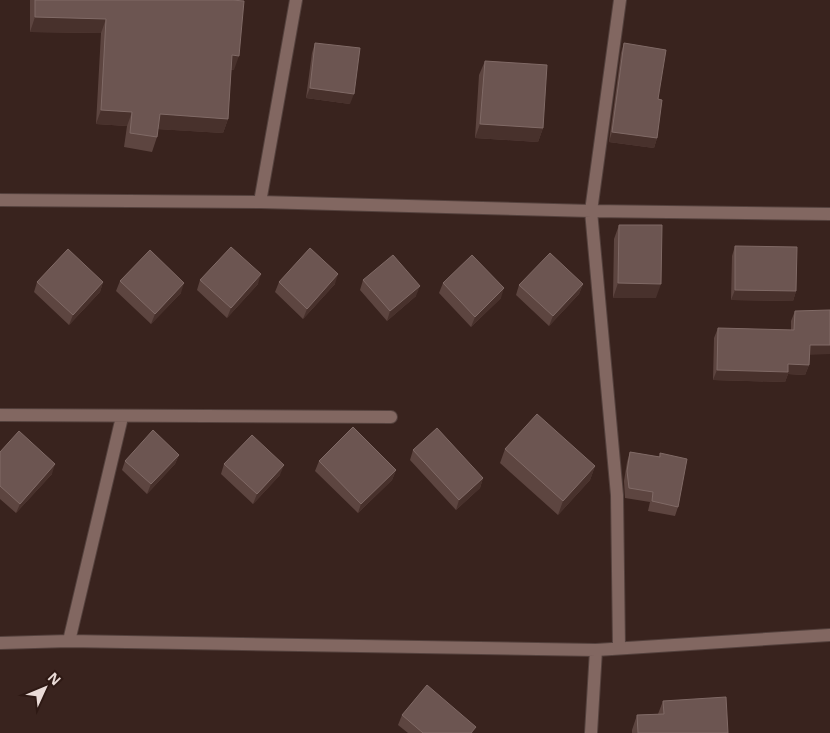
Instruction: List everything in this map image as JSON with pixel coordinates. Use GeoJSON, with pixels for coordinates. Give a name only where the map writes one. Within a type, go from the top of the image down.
{"type":"FeatureCollection","features":[{"type":"Feature","properties":{"kind":"street"},"geometry":{"type":"LineString","coordinates":[[260,202],[296,0]]}},
{"type":"Feature","properties":{"kind":"street"},"geometry":{"type":"LineString","coordinates":[[619,648],[617,495],[591,211],[620,0]]}},
{"type":"Feature","properties":{"kind":"street"},"geometry":{"type":"LineString","coordinates":[[0,200],[260,202],[591,211],[830,214]]}},
{"type":"Feature","properties":{"kind":"street"},"geometry":{"type":"LineString","coordinates":[[0,414],[122,417],[391,417]]}},
{"type":"Feature","properties":{"kind":"street"},"geometry":{"type":"LineString","coordinates":[[69,640],[122,417]]}},
{"type":"Feature","properties":{"kind":"street"},"geometry":{"type":"LineString","coordinates":[[0,643],[69,640],[596,650],[830,635]]}},
{"type":"Feature","properties":{"kind":"street"},"geometry":{"type":"LineString","coordinates":[[591,733],[596,650]]}},
{"type":"Feature","properties":{"kind":"building"},"geometry":{"type":"Polygon","coordinates":[[[35,0],[244,1],[239,56],[232,55],[228,119],[160,114],[157,137],[130,133],[132,112],[101,110],[106,19],[35,17],[35,0]]]}},
{"type":"Feature","properties":{"kind":"building"},"geometry":{"type":"Polygon","coordinates":[[[315,43],[360,48],[354,94],[310,88],[315,43]]]}},
{"type":"Feature","properties":{"kind":"building"},"geometry":{"type":"Polygon","coordinates":[[[624,43],[666,50],[658,99],[662,100],[657,138],[612,132],[624,43]]]}},
{"type":"Feature","properties":{"kind":"building"},"geometry":{"type":"Polygon","coordinates":[[[485,61],[547,65],[543,128],[480,124],[485,61]]]}},
{"type":"Feature","properties":{"kind":"building"},"geometry":{"type":"Polygon","coordinates":[[[619,225],[662,225],[661,284],[618,283],[619,225]]]}},
{"type":"Feature","properties":{"kind":"building"},"geometry":{"type":"Polygon","coordinates":[[[735,246],[797,247],[796,291],[735,290],[735,246]]]}},
{"type":"Feature","properties":{"kind":"building"},"geometry":{"type":"Polygon","coordinates":[[[231,247],[261,274],[231,308],[200,280],[231,247]]]}},
{"type":"Feature","properties":{"kind":"building"},"geometry":{"type":"Polygon","coordinates":[[[310,248],[338,274],[307,309],[279,282],[310,248]]]}},
{"type":"Feature","properties":{"kind":"building"},"geometry":{"type":"Polygon","coordinates":[[[68,249],[103,282],[73,315],[37,282],[68,249]]]}},
{"type":"Feature","properties":{"kind":"building"},"geometry":{"type":"Polygon","coordinates":[[[150,250],[184,283],[155,314],[120,281],[150,250]]]}},
{"type":"Feature","properties":{"kind":"building"},"geometry":{"type":"Polygon","coordinates":[[[550,253],[583,284],[553,316],[519,285],[550,253]]]}},
{"type":"Feature","properties":{"kind":"building"},"geometry":{"type":"Polygon","coordinates":[[[393,255],[420,286],[390,311],[363,280],[393,255]]]}},
{"type":"Feature","properties":{"kind":"building"},"geometry":{"type":"Polygon","coordinates":[[[472,255],[504,288],[475,317],[443,283],[472,255]]]}},
{"type":"Feature","properties":{"kind":"building"},"geometry":{"type":"Polygon","coordinates":[[[830,310],[830,345],[810,345],[809,365],[788,364],[788,372],[717,370],[718,328],[794,330],[795,311],[830,310]]]}},
{"type":"Feature","properties":{"kind":"building"},"geometry":{"type":"Polygon","coordinates":[[[537,414],[595,466],[563,501],[505,449],[537,414]]]}},
{"type":"Feature","properties":{"kind":"building"},"geometry":{"type":"Polygon","coordinates":[[[353,427],[396,470],[361,504],[319,461],[353,427]]]}},
{"type":"Feature","properties":{"kind":"building"},"geometry":{"type":"Polygon","coordinates":[[[437,428],[483,478],[459,500],[413,450],[437,428]]]}},
{"type":"Feature","properties":{"kind":"building"},"geometry":{"type":"Polygon","coordinates":[[[153,430],[179,455],[151,484],[125,461],[153,430]]]}},
{"type":"Feature","properties":{"kind":"building"},"geometry":{"type":"Polygon","coordinates":[[[19,431],[55,464],[20,504],[0,486],[0,452],[19,431]]]}},
{"type":"Feature","properties":{"kind":"building"},"geometry":{"type":"Polygon","coordinates":[[[252,435],[284,465],[257,494],[224,464],[252,435]]]}},
{"type":"Feature","properties":{"kind":"building"},"geometry":{"type":"Polygon","coordinates":[[[630,452],[660,457],[660,453],[687,459],[678,507],[652,501],[653,492],[629,488],[627,471],[630,452]]]}},
{"type":"Feature","properties":{"kind":"building"},"geometry":{"type":"Polygon","coordinates":[[[427,685],[476,727],[471,733],[423,733],[402,715],[427,685]]]}},
{"type":"Feature","properties":{"kind":"building"},"geometry":{"type":"Polygon","coordinates":[[[726,697],[728,733],[638,733],[637,715],[664,714],[663,701],[726,697]]]}}]}
